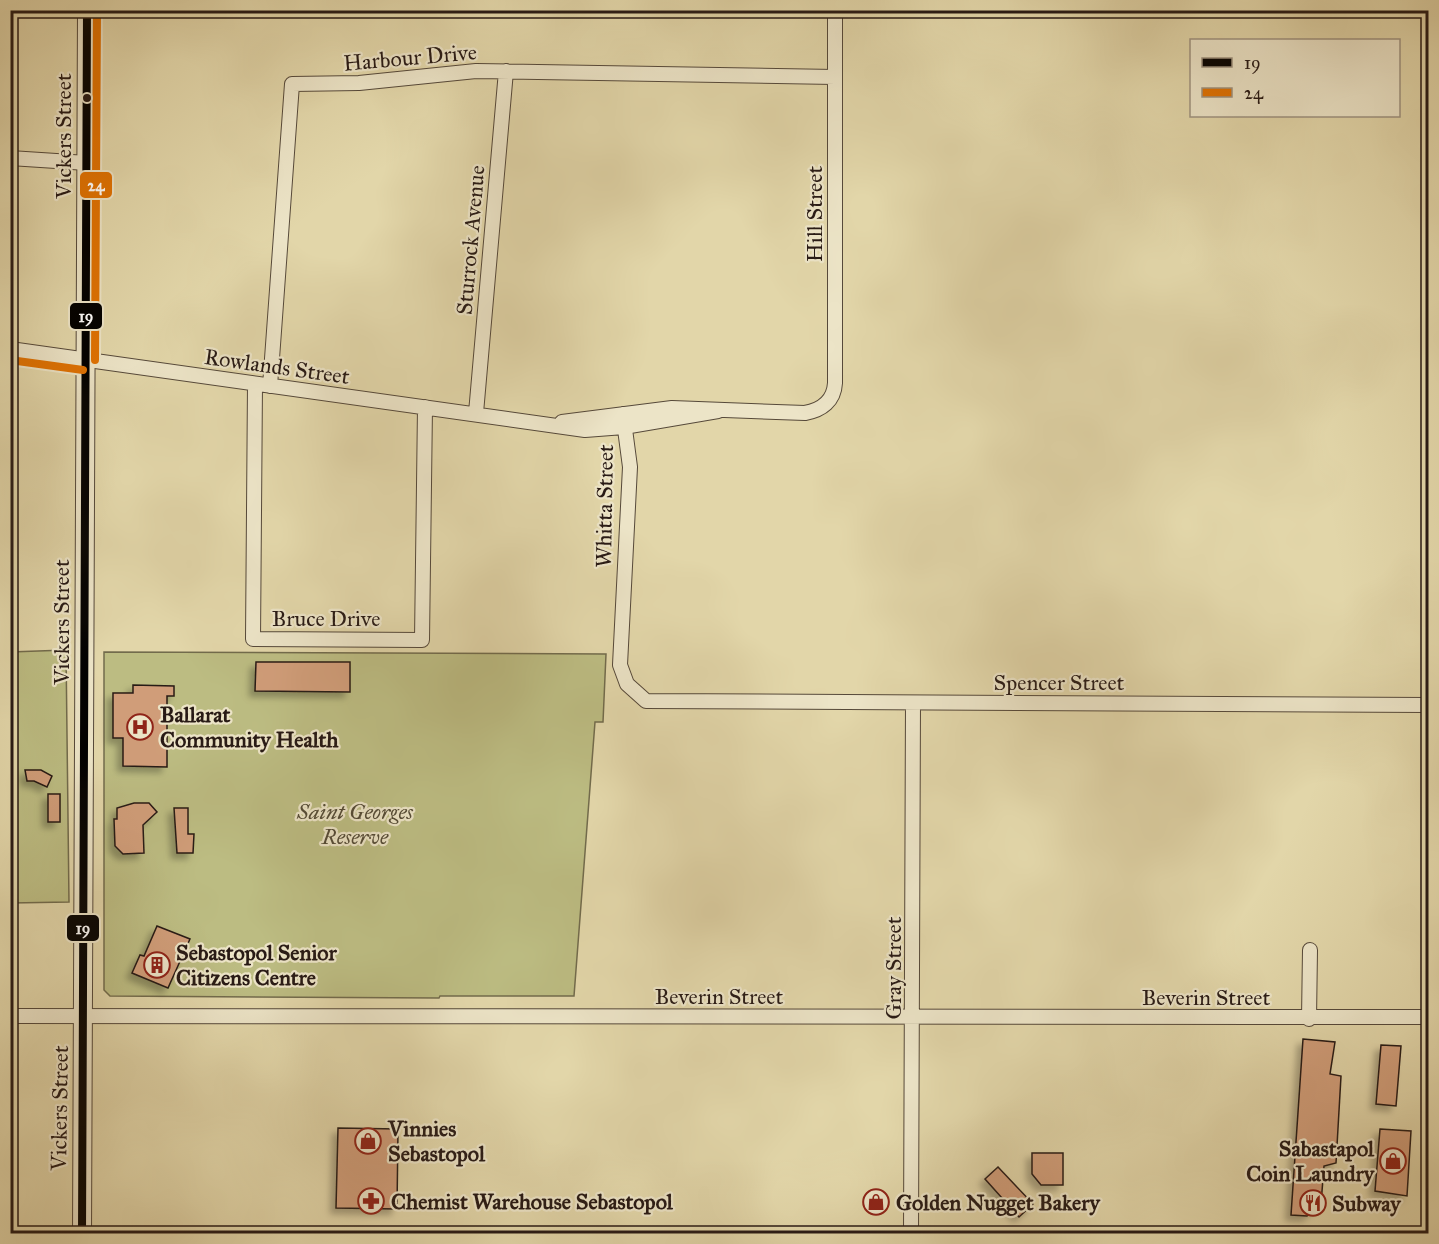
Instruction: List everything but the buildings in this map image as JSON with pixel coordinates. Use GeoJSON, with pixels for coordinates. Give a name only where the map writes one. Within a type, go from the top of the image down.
{"type":"FeatureCollection","features":[{"type":"Feature","properties":{"kind":"street","name":"Vickers Street"},"geometry":{"type":"LineString","coordinates":[[82,1233],[87,10]]}},
{"type":"Feature","properties":{"kind":"street","name":"Hill Street"},"geometry":{"type":"LineString","coordinates":[[819,413],[829,401],[835,387],[835,10]]}},
{"type":"Feature","properties":{"kind":"street","name":"Harbour Drive"},"geometry":{"type":"LineString","coordinates":[[270,386],[292,84],[352,84],[466,72],[506,71],[835,76]]}},
{"type":"Feature","properties":{"kind":"street","name":"Sturrock Avenue"},"geometry":{"type":"LineString","coordinates":[[476,413],[506,71]]}},
{"type":"Feature","properties":{"kind":"street"},"geometry":{"type":"LineString","coordinates":[[10,158],[87,163]]}},
{"type":"Feature","properties":{"kind":"street","name":"Rowlands Street"},"geometry":{"type":"LineString","coordinates":[[10,349],[585,430],[663,414],[718,411],[819,413]]}},
{"type":"Feature","properties":{"kind":"street","name":"Bruce Drive"},"geometry":{"type":"LineString","coordinates":[[255,384],[253,639],[422,640],[425,408]]}},
{"type":"Feature","properties":{"kind":"street","name":"Whitta Street"},"geometry":{"type":"LineString","coordinates":[[628,422],[640,475],[629,661],[632,674],[642,694]]}},
{"type":"Feature","properties":{"kind":"street","name":"Spencer Street"},"geometry":{"type":"LineString","coordinates":[[642,694],[664,700],[689,702],[1428,705]]}},
{"type":"Feature","properties":{"kind":"street","name":"Gray Street"},"geometry":{"type":"LineString","coordinates":[[911,1233],[914,1017],[913,703]]}},
{"type":"Feature","properties":{"kind":"street"},"geometry":{"type":"LineString","coordinates":[[1309,1019],[1310,950]]}},
{"type":"Feature","properties":{"kind":"street","name":"Beverin Street"},"geometry":{"type":"LineString","coordinates":[[10,1016],[1309,1019],[1428,1017]]}},
{"type":"Feature","properties":{"kind":"green space"},"geometry":{"type":"Polygon","coordinates":[[[66,650],[69,902],[11,903],[10,652],[66,650]]]}},
{"type":"Feature","properties":{"kind":"green space","name":"Saint Georges Reserve"},"geometry":{"type":"Polygon","coordinates":[[[104,652],[606,654],[603,722],[595,722],[574,996],[440,996],[439,998],[110,996],[104,990],[104,652]]]}},
{"type":"Feature","properties":{"kind":"transit line","name":"19"},"geometry":{"type":"LineString","coordinates":[[82,1234],[87,10]]}},
{"type":"Feature","properties":{"kind":"transit line","name":"24"},"geometry":{"type":"LineString","coordinates":[[95,360],[97,10]]}},
{"type":"Feature","properties":{"kind":"transit line","name":"24"},"geometry":{"type":"LineString","coordinates":[[10,360],[83,370]]}},
{"type":"Feature","properties":{"kind":"place","name":"Ballarat Community Health"},"geometry":{"type":"Point","coordinates":[140,727]}},
{"type":"Feature","properties":{"kind":"place","name":"Sebastopol Senior Citizens Centre"},"geometry":{"type":"Point","coordinates":[157,965]}},
{"type":"Feature","properties":{"kind":"place","name":"Vinnies Sebastopol"},"geometry":{"type":"Point","coordinates":[368,1141]}},
{"type":"Feature","properties":{"kind":"place","name":"Sabastapol Coin Laundry"},"geometry":{"type":"Point","coordinates":[1393,1161]}},
{"type":"Feature","properties":{"kind":"place","name":"Chemist Warehouse Sebastopol"},"geometry":{"type":"Point","coordinates":[371,1201]}},
{"type":"Feature","properties":{"kind":"place","name":"Golden Nugget Bakery"},"geometry":{"type":"Point","coordinates":[876,1202]}},
{"type":"Feature","properties":{"kind":"place","name":"Subway"},"geometry":{"type":"Point","coordinates":[1313,1203]}}]}
